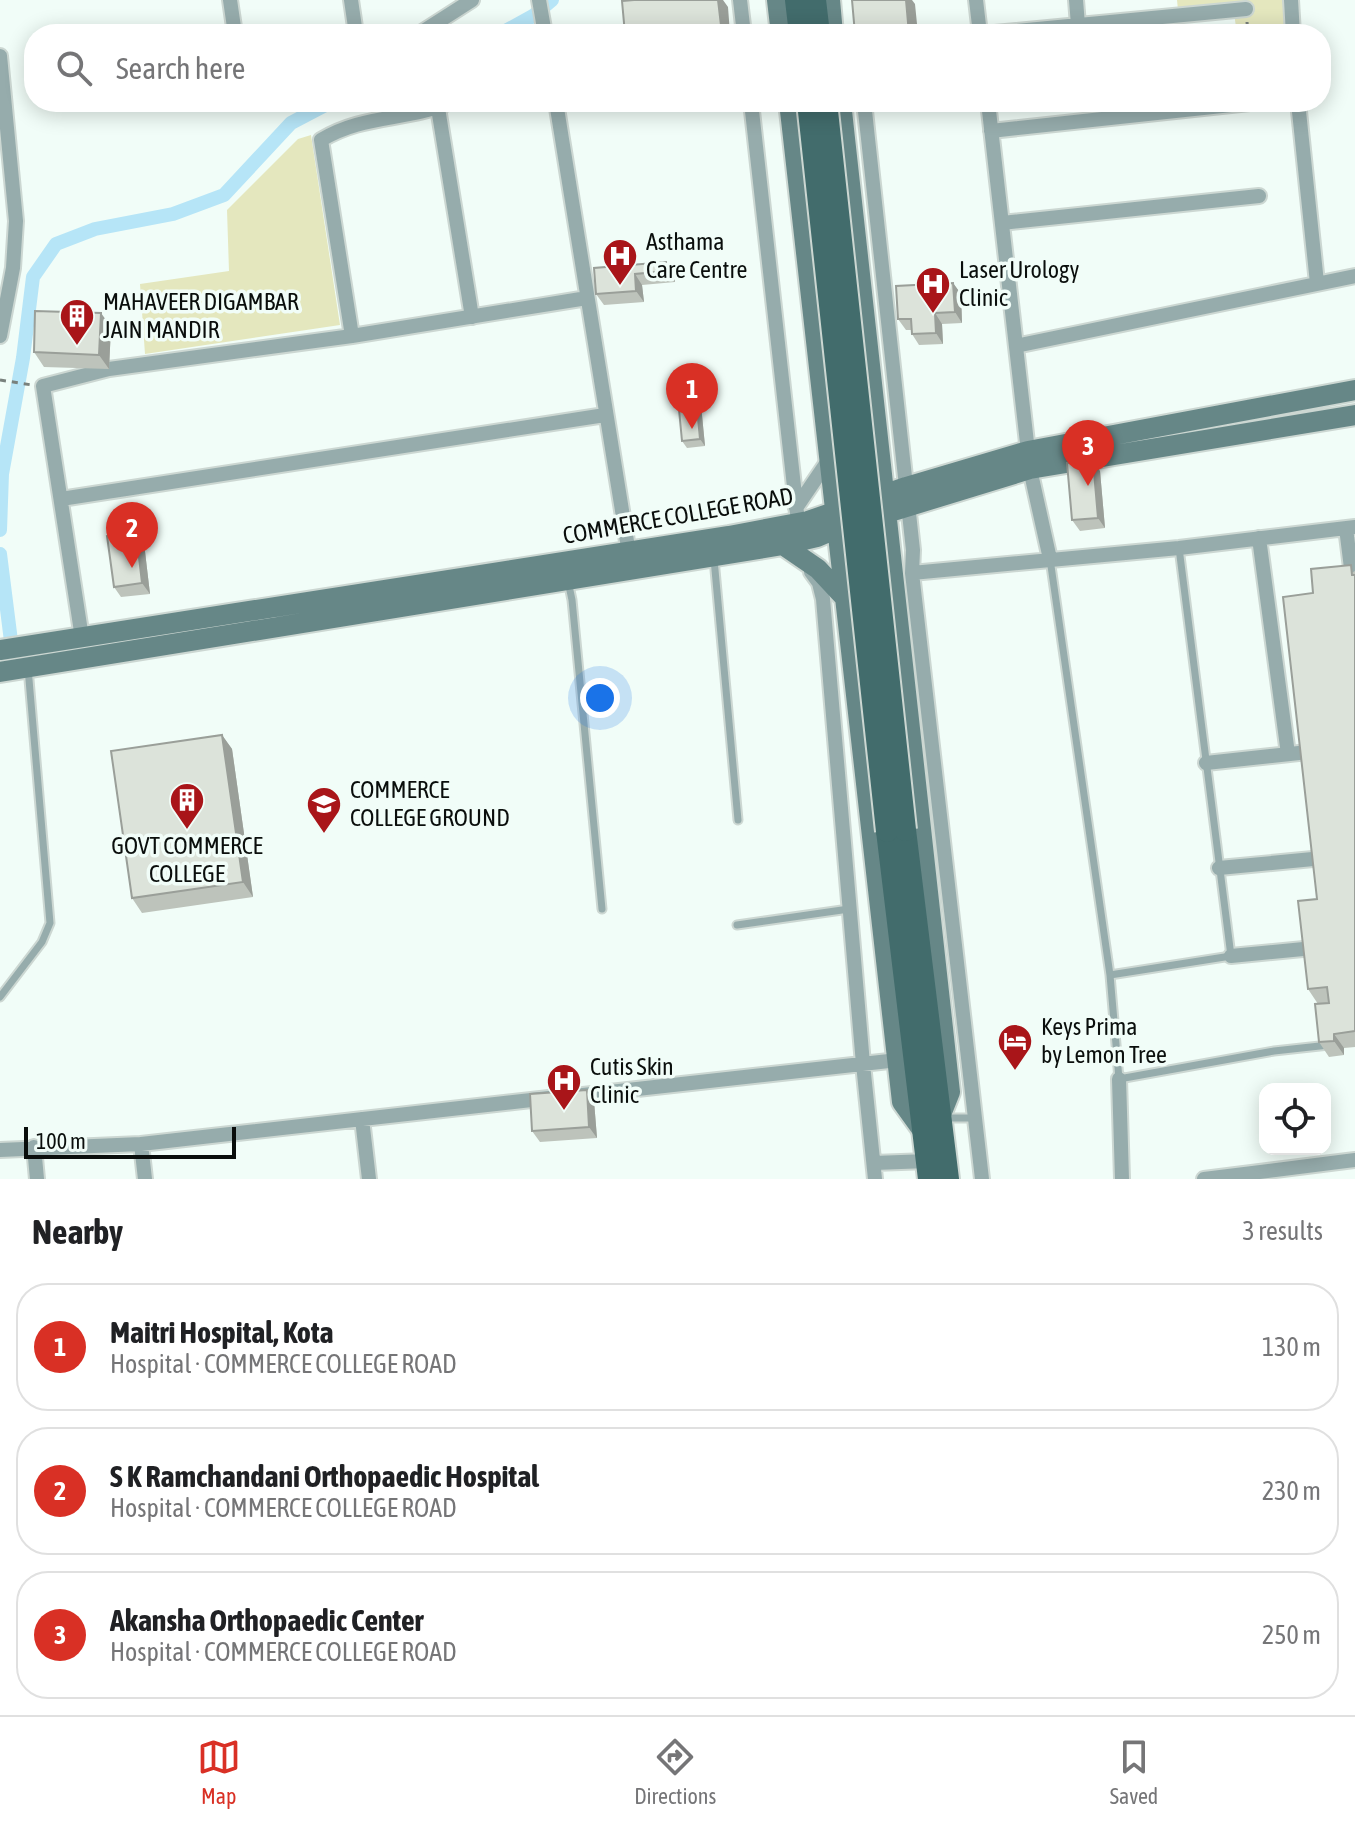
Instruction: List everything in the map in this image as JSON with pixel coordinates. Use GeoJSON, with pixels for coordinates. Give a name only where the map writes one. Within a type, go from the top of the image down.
{"type":"FeatureCollection","features":[{"type":"Feature","properties":{"kind":"main road"},"geometry":{"type":"LineString","coordinates":[[796,0],[799,24]]}},
{"type":"Feature","properties":{"kind":"main road"},"geometry":{"type":"LineString","coordinates":[[815,0],[818,24]]}},
{"type":"Feature","properties":{"kind":"main road"},"geometry":{"type":"LineString","coordinates":[[809,112],[896,831],[942,1115],[948,1179]]}},
{"type":"Feature","properties":{"kind":"main road"},"geometry":{"type":"LineString","coordinates":[[827,112],[928,1170]]}},
{"type":"Feature","properties":{"kind":"street"},"geometry":{"type":"LineString","coordinates":[[230,0],[234,24]]}},
{"type":"Feature","properties":{"kind":"street"},"geometry":{"type":"LineString","coordinates":[[351,0],[355,24]]}},
{"type":"Feature","properties":{"kind":"street"},"geometry":{"type":"LineString","coordinates":[[430,24],[450,7],[472,0]]}},
{"type":"Feature","properties":{"kind":"street"},"geometry":{"type":"LineString","coordinates":[[539,0],[543,24]]}},
{"type":"Feature","properties":{"kind":"street"},"geometry":{"type":"LineString","coordinates":[[740,0],[743,24]]}},
{"type":"Feature","properties":{"kind":"street"},"geometry":{"type":"LineString","coordinates":[[777,0],[780,24]]}},
{"type":"Feature","properties":{"kind":"street"},"geometry":{"type":"LineString","coordinates":[[830,0],[832,24]]}},
{"type":"Feature","properties":{"kind":"street"},"geometry":{"type":"LineString","coordinates":[[976,0],[980,24]]}},
{"type":"Feature","properties":{"kind":"street"},"geometry":{"type":"LineString","coordinates":[[1076,0],[1078,24]]}},
{"type":"Feature","properties":{"kind":"street"},"geometry":{"type":"LineString","coordinates":[[1291,0],[1292,24]]}},
{"type":"Feature","properties":{"kind":"street"},"geometry":{"type":"LineString","coordinates":[[1084,24],[1174,8],[1246,9]]}},
{"type":"Feature","properties":{"kind":"street"},"geometry":{"type":"LineString","coordinates":[[0,56],[2,103],[16,221],[13,268],[0,336]]}},
{"type":"Feature","properties":{"kind":"street"},"geometry":{"type":"LineString","coordinates":[[352,336],[321,140],[356,123],[410,112]]}},
{"type":"Feature","properties":{"kind":"street"},"geometry":{"type":"LineString","coordinates":[[445,112],[472,317]]}},
{"type":"Feature","properties":{"kind":"street"},"geometry":{"type":"LineString","coordinates":[[558,112],[630,560]]}},
{"type":"Feature","properties":{"kind":"street"},"geometry":{"type":"LineString","coordinates":[[752,112],[798,540],[819,583],[823,599],[849,909],[868,1064],[875,1179]]}},
{"type":"Feature","properties":{"kind":"street"},"geometry":{"type":"LineString","coordinates":[[790,112],[837,520],[839,590],[895,1060],[902,1102],[925,1134]]}},
{"type":"Feature","properties":{"kind":"street"},"geometry":{"type":"LineString","coordinates":[[842,112],[950,1092],[942,1115]]}},
{"type":"Feature","properties":{"kind":"street"},"geometry":{"type":"LineString","coordinates":[[865,112],[913,550],[912,573],[982,1179]]}},
{"type":"Feature","properties":{"kind":"street"},"geometry":{"type":"LineString","coordinates":[[989,112],[1029,460],[1050,559]]}},
{"type":"Feature","properties":{"kind":"street"},"geometry":{"type":"LineString","coordinates":[[991,131],[1167,112]]}},
{"type":"Feature","properties":{"kind":"street"},"geometry":{"type":"LineString","coordinates":[[1299,112],[1317,283]]}},
{"type":"Feature","properties":{"kind":"street"},"geometry":{"type":"LineString","coordinates":[[1002,223],[1259,196]]}},
{"type":"Feature","properties":{"kind":"street"},"geometry":{"type":"LineString","coordinates":[[0,223],[16,221]]}},
{"type":"Feature","properties":{"kind":"street"},"geometry":{"type":"LineString","coordinates":[[1016,346],[1355,276]]}},
{"type":"Feature","properties":{"kind":"street"},"geometry":{"type":"LineString","coordinates":[[82,638],[43,386],[109,369],[352,336],[587,298]]}},
{"type":"Feature","properties":{"kind":"street"},"geometry":{"type":"LineString","coordinates":[[0,672],[568,579],[630,560],[714,556],[798,540],[837,520],[884,505],[906,487],[1355,390]]}},
{"type":"Feature","properties":{"kind":"street"},"geometry":{"type":"LineString","coordinates":[[61,499],[605,415]]}},
{"type":"Feature","properties":{"kind":"street"},"geometry":{"type":"LineString","coordinates":[[884,505],[908,508],[1029,460],[1355,415]]}},
{"type":"Feature","properties":{"kind":"street"},"geometry":{"type":"LineString","coordinates":[[878,442],[900,438]]}},
{"type":"Feature","properties":{"kind":"street"},"geometry":{"type":"LineString","coordinates":[[798,540],[830,458]]}},
{"type":"Feature","properties":{"kind":"street"},"geometry":{"type":"LineString","coordinates":[[912,573],[1179,548],[1350,527],[1355,600]]}},
{"type":"Feature","properties":{"kind":"street"},"geometry":{"type":"LineString","coordinates":[[1259,538],[1288,754]]}},
{"type":"Feature","properties":{"kind":"street"},"geometry":{"type":"LineString","coordinates":[[798,540],[839,590]]}},
{"type":"Feature","properties":{"kind":"street","name":"COMMERCE COLLEGE ROAD"},"geometry":{"type":"LineString","coordinates":[[0,650],[630,560],[798,540]]}},
{"type":"Feature","properties":{"kind":"street"},"geometry":{"type":"LineString","coordinates":[[1206,763],[1355,747]]}},
{"type":"Feature","properties":{"kind":"street"},"geometry":{"type":"LineString","coordinates":[[1219,868],[1355,855]]}},
{"type":"Feature","properties":{"kind":"street"},"geometry":{"type":"LineString","coordinates":[[1231,956],[1355,944]]}},
{"type":"Feature","properties":{"kind":"street"},"geometry":{"type":"LineString","coordinates":[[0,1150],[141,1144],[895,1060]]}},
{"type":"Feature","properties":{"kind":"street"},"geometry":{"type":"LineString","coordinates":[[1119,1079],[1122,1179]]}},
{"type":"Feature","properties":{"kind":"street"},"geometry":{"type":"LineString","coordinates":[[362,1119],[369,1179]]}},
{"type":"Feature","properties":{"kind":"street"},"geometry":{"type":"LineString","coordinates":[[141,1144],[145,1179]]}},
{"type":"Feature","properties":{"kind":"street"},"geometry":{"type":"LineString","coordinates":[[34,1147],[37,1179]]}},
{"type":"Feature","properties":{"kind":"street"},"geometry":{"type":"LineString","coordinates":[[1204,1179],[1355,1160]]}},
{"type":"Feature","properties":{"kind":"street"},"geometry":{"type":"LineString","coordinates":[[874,1163],[928,1170]]}},
{"type":"Feature","properties":{"kind":"lane"},"geometry":{"type":"LineString","coordinates":[[1110,975],[1231,956],[1179,548]]}},
{"type":"Feature","properties":{"kind":"lane"},"geometry":{"type":"LineString","coordinates":[[714,556],[738,820]]}},
{"type":"Feature","properties":{"kind":"lane"},"geometry":{"type":"LineString","coordinates":[[1050,559],[1110,975],[1119,1079],[1274,1051],[1341,1043]]}},
{"type":"Feature","properties":{"kind":"lane"},"geometry":{"type":"LineString","coordinates":[[568,579],[602,909]]}},
{"type":"Feature","properties":{"kind":"lane"},"geometry":{"type":"LineString","coordinates":[[0,997],[42,942],[50,923],[28,668]]}},
{"type":"Feature","properties":{"kind":"lane"},"geometry":{"type":"LineString","coordinates":[[737,925],[849,909]]}},
{"type":"Feature","properties":{"kind":"lane"},"geometry":{"type":"LineString","coordinates":[[942,1115],[975,1118]]}},
{"type":"Feature","properties":{"kind":"path"},"geometry":{"type":"LineString","coordinates":[[0,380],[33,385]]}},
{"type":"Feature","properties":{"kind":"green space"},"geometry":{"type":"Polygon","coordinates":[[[1177,0],[1286,0],[1289,24],[1236,24],[1233,6],[1178,10],[1177,0]]]}},
{"type":"Feature","properties":{"kind":"green space"},"geometry":{"type":"Polygon","coordinates":[[[311,135],[340,325],[145,354],[140,284],[229,271],[227,210],[298,139],[311,135]]]}},
{"type":"Feature","properties":{"kind":"building"},"geometry":{"type":"Polygon","coordinates":[[[718,0],[721,24],[624,24],[622,1],[718,0]]]}},
{"type":"Feature","properties":{"kind":"building"},"geometry":{"type":"Polygon","coordinates":[[[852,0],[906,0],[908,24],[854,24],[852,0]]]}},
{"type":"Feature","properties":{"kind":"building"},"geometry":{"type":"Polygon","coordinates":[[[666,262],[667,271],[635,274],[636,291],[596,294],[594,268],[666,262]]]}},
{"type":"Feature","properties":{"kind":"building"},"geometry":{"type":"Polygon","coordinates":[[[953,283],[955,312],[935,313],[936,333],[912,334],[911,319],[898,319],[896,286],[953,283]]]}},
{"type":"Feature","properties":{"kind":"building"},"geometry":{"type":"Polygon","coordinates":[[[35,311],[101,313],[99,355],[34,352],[35,311]]]}},
{"type":"Feature","properties":{"kind":"building"},"geometry":{"type":"Polygon","coordinates":[[[696,397],[700,439],[682,441],[678,399],[696,397]]]}},
{"type":"Feature","properties":{"kind":"building"},"geometry":{"type":"Polygon","coordinates":[[[1093,460],[1098,518],[1072,520],[1067,463],[1093,460]]]}},
{"type":"Feature","properties":{"kind":"building"},"geometry":{"type":"Polygon","coordinates":[[[136,532],[142,583],[114,587],[107,536],[136,532]]]}},
{"type":"Feature","properties":{"kind":"building"},"geometry":{"type":"Polygon","coordinates":[[[1351,565],[1352,575],[1355,575],[1355,1031],[1334,1034],[1334,1041],[1319,1042],[1315,1004],[1329,1003],[1327,987],[1308,989],[1298,901],[1317,899],[1283,597],[1313,593],[1311,569],[1351,565]]]}},
{"type":"Feature","properties":{"kind":"building","name":"GOVT COMMERCE COLLEGE"},"geometry":{"type":"Polygon","coordinates":[[[222,735],[243,882],[132,898],[111,751],[222,735]]]}},
{"type":"Feature","properties":{"kind":"building"},"geometry":{"type":"Polygon","coordinates":[[[587,1090],[589,1127],[532,1131],[530,1094],[587,1090]]]}},
{"type":"Feature","properties":{"kind":"waterway"},"geometry":{"type":"LineString","coordinates":[[518,24],[552,0]]}},
{"type":"Feature","properties":{"kind":"waterway"},"geometry":{"type":"LineString","coordinates":[[0,530],[2,474],[23,358],[33,277],[56,244],[95,229],[173,214],[224,195],[291,123],[312,112]]}},
{"type":"Feature","properties":{"kind":"waterway"},"geometry":{"type":"LineString","coordinates":[[0,554],[12,649]]}},
{"type":"Feature","properties":{"kind":"place","name":"Asthama Care Centre"},"geometry":{"type":"Point","coordinates":[620,287]}},
{"type":"Feature","properties":{"kind":"place","name":"Laser Urology Clinic"},"geometry":{"type":"Point","coordinates":[933,315]}},
{"type":"Feature","properties":{"kind":"place","name":"MAHAVEER DIGAMBAR JAIN MANDIR"},"geometry":{"type":"Point","coordinates":[77,347]}},
{"type":"Feature","properties":{"kind":"place","name":"Maitri Hospital, Kota"},"geometry":{"type":"Point","coordinates":[692,429]}},
{"type":"Feature","properties":{"kind":"place","name":"Akansha Orthopaedic Center"},"geometry":{"type":"Point","coordinates":[1088,486]}},
{"type":"Feature","properties":{"kind":"place","name":"S K Ramchandani Orthopaedic Hospital"},"geometry":{"type":"Point","coordinates":[132,568]}},
{"type":"Feature","properties":{"kind":"place","name":"GOVT COMMERCE COLLEGE"},"geometry":{"type":"Point","coordinates":[187,831]}},
{"type":"Feature","properties":{"kind":"place","name":"COMMERCE COLLEGE GROUND"},"geometry":{"type":"Point","coordinates":[324,835]}},
{"type":"Feature","properties":{"kind":"place","name":"Keys Prima by Lemon Tree"},"geometry":{"type":"Point","coordinates":[1015,1072]}},
{"type":"Feature","properties":{"kind":"place","name":"Cutis Skin Clinic"},"geometry":{"type":"Point","coordinates":[564,1112]}}]}
